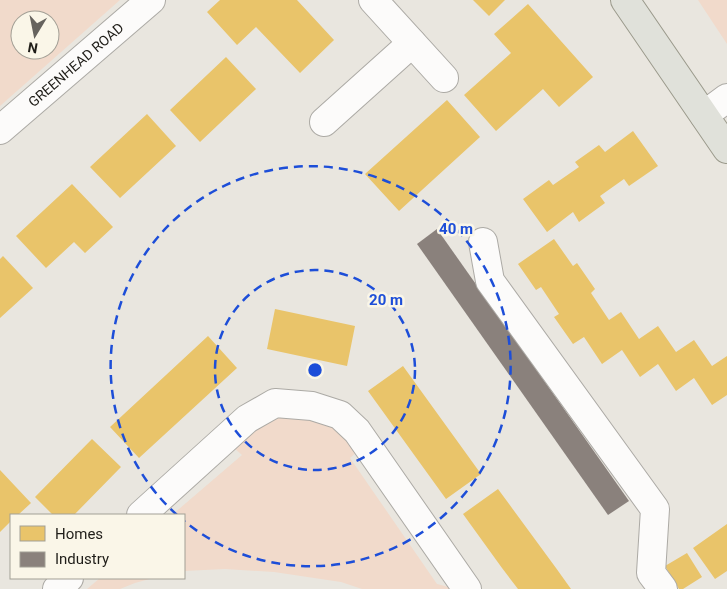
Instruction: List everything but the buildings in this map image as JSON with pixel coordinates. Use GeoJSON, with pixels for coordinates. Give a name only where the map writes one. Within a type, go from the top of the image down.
{"type":"FeatureCollection","features":[{"type":"Feature","properties":{"kind":"main road"},"geometry":{"type":"LineString","coordinates":[[625,0],[727,150]]}},
{"type":"Feature","properties":{"kind":"street","name":"GREENHEAD ROAD"},"geometry":{"type":"LineString","coordinates":[[0,130],[151,0]]}},
{"type":"Feature","properties":{"kind":"street"},"geometry":{"type":"LineString","coordinates":[[373,0],[444,78]]}},
{"type":"Feature","properties":{"kind":"street"},"geometry":{"type":"LineString","coordinates":[[324,122],[412,43]]}},
{"type":"Feature","properties":{"kind":"street"},"geometry":{"type":"LineString","coordinates":[[704,115],[727,98]]}},
{"type":"Feature","properties":{"kind":"street"},"geometry":{"type":"LineString","coordinates":[[482,242],[490,280],[655,509],[650,573],[663,589]]}},
{"type":"Feature","properties":{"kind":"street"},"geometry":{"type":"LineString","coordinates":[[142,514],[247,419],[275,403],[312,406],[340,415],[357,431],[467,589]]}},
{"type":"Feature","properties":{"kind":"street"},"geometry":{"type":"LineString","coordinates":[[57,589],[69,579]]}},
{"type":"Feature","properties":{"kind":"shaded area"},"geometry":{"type":"Polygon","coordinates":[[[0,0],[120,0],[60,53],[60,10],[10,10],[10,60],[52,60],[0,106],[0,0]]]}},
{"type":"Feature","properties":{"kind":"shaded area"},"geometry":{"type":"Polygon","coordinates":[[[698,0],[727,0],[727,44],[698,0]]]}},
{"type":"Feature","properties":{"kind":"shaded area"},"geometry":{"type":"Polygon","coordinates":[[[302,414],[336,426],[358,451],[350,458],[437,584],[456,589],[362,589],[341,582],[274,572],[225,569],[185,571],[185,514],[173,514],[242,455],[233,447],[273,416],[302,414]]]}},
{"type":"Feature","properties":{"kind":"shaded area"},"geometry":{"type":"Polygon","coordinates":[[[99,579],[149,579],[120,589],[87,589],[99,579]]]}}]}
